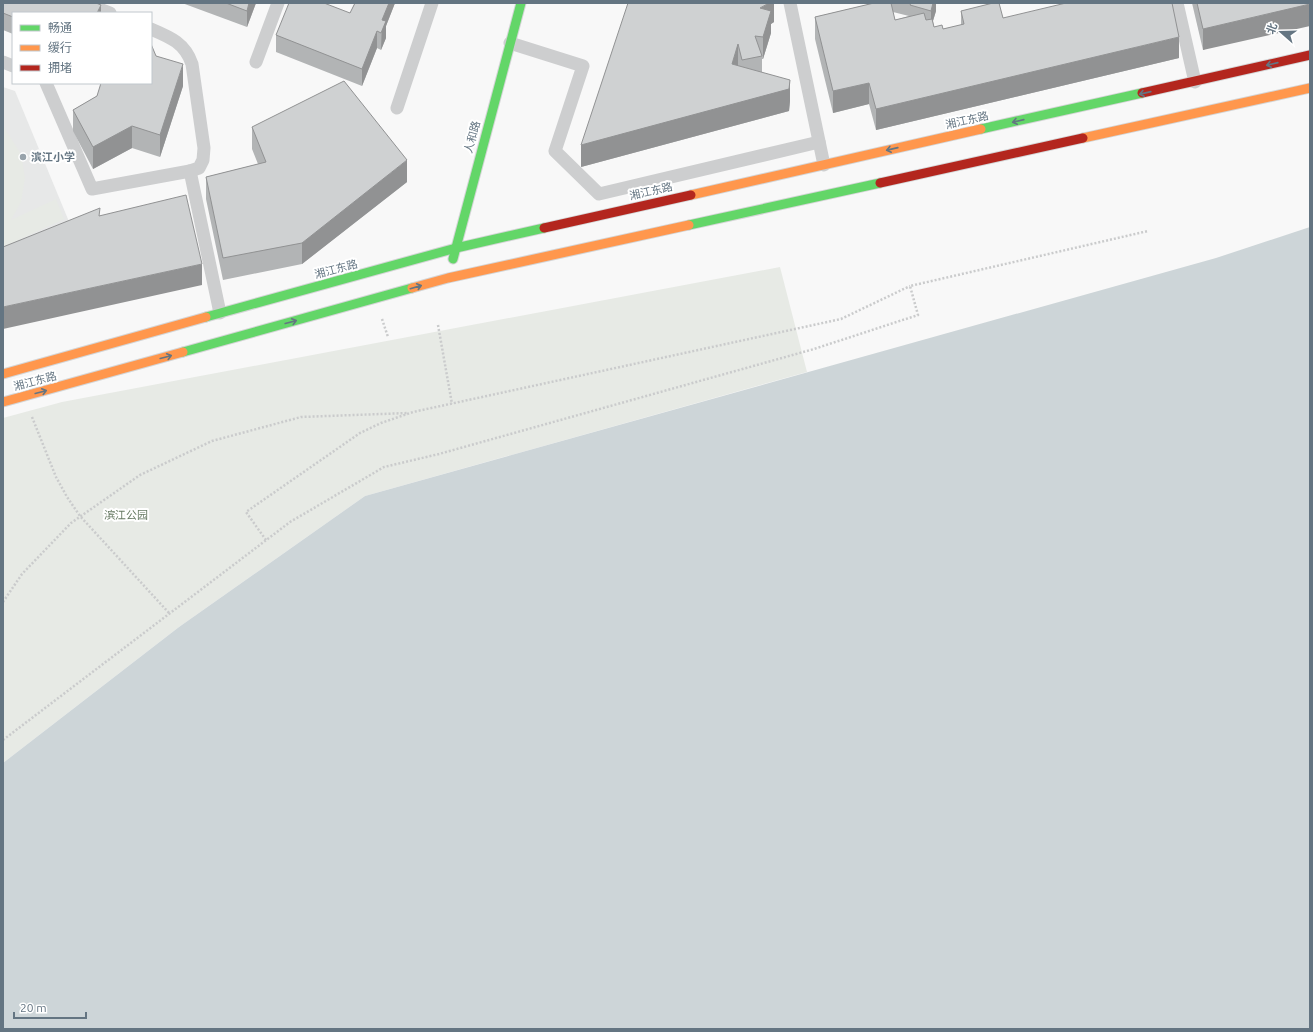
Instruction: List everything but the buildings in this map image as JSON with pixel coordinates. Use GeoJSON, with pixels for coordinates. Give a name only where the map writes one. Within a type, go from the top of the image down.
{"type":"FeatureCollection","features":[{"type":"Feature","properties":{"kind":"main road","name":"人和路"},"geometry":{"type":"LineString","coordinates":[[448,278],[520,3]]}},
{"type":"Feature","properties":{"kind":"main road","name":"湘江东路"},"geometry":{"type":"LineString","coordinates":[[3,374],[456,248],[1310,55]]}},
{"type":"Feature","properties":{"kind":"main road","name":"湘江东路"},"geometry":{"type":"LineString","coordinates":[[3,402],[448,278],[1310,88]]}},
{"type":"Feature","properties":{"kind":"lane"},"geometry":{"type":"LineString","coordinates":[[84,3],[107,12]]}},
{"type":"Feature","properties":{"kind":"lane"},"geometry":{"type":"LineString","coordinates":[[256,62],[278,3]]}},
{"type":"Feature","properties":{"kind":"lane"},"geometry":{"type":"LineString","coordinates":[[397,108],[432,3]]}},
{"type":"Feature","properties":{"kind":"lane"},"geometry":{"type":"LineString","coordinates":[[790,3],[824,165]]}},
{"type":"Feature","properties":{"kind":"lane"},"geometry":{"type":"LineString","coordinates":[[1177,3],[1195,82]]}},
{"type":"Feature","properties":{"kind":"lane"},"geometry":{"type":"LineString","coordinates":[[46,84],[92,189],[190,171],[199,168],[203,160],[204,148],[192,64],[188,53],[181,45],[171,37],[152,29]]}},
{"type":"Feature","properties":{"kind":"lane"},"geometry":{"type":"LineString","coordinates":[[510,43],[583,66],[555,151],[598,194],[819,142]]}},
{"type":"Feature","properties":{"kind":"lane"},"geometry":{"type":"LineString","coordinates":[[190,171],[220,313]]}},
{"type":"Feature","properties":{"kind":"path"},"geometry":{"type":"LineString","coordinates":[[266,540],[246,512],[360,433],[381,422],[413,412],[840,319],[910,286],[1148,231]]}},
{"type":"Feature","properties":{"kind":"path"},"geometry":{"type":"LineString","coordinates":[[3,740],[290,522],[384,467],[439,454],[814,349],[918,316],[910,286]]}},
{"type":"Feature","properties":{"kind":"path"},"geometry":{"type":"LineString","coordinates":[[382,319],[388,337]]}},
{"type":"Feature","properties":{"kind":"path"},"geometry":{"type":"LineString","coordinates":[[438,325],[452,404]]}},
{"type":"Feature","properties":{"kind":"path"},"geometry":{"type":"LineString","coordinates":[[24,396],[56,477],[80,516],[170,614]]}},
{"type":"Feature","properties":{"kind":"path"},"geometry":{"type":"LineString","coordinates":[[3,602],[22,574],[71,522],[140,475],[212,441],[301,417],[413,412]]}},
{"type":"Feature","properties":{"kind":"shaded area","name":"滨江小学"},"geometry":{"type":"Polygon","coordinates":[[[3,87],[15,91],[70,224],[3,251],[3,87]]]}},
{"type":"Feature","properties":{"kind":"shaded area"},"geometry":{"type":"Polygon","coordinates":[[[1310,227],[1310,1029],[3,1029],[3,763],[179,627],[365,496],[1216,258],[1310,227]]]}},
{"type":"Feature","properties":{"kind":"green space"},"geometry":{"type":"Polygon","coordinates":[[[3,126],[21,154],[25,178],[21,202],[11,220],[56,199],[64,219],[3,247],[3,126]]]}},
{"type":"Feature","properties":{"kind":"green space","name":"滨江公园"},"geometry":{"type":"Polygon","coordinates":[[[780,267],[807,372],[365,496],[179,627],[3,763],[3,418],[62,402],[780,267]]]}},
{"type":"Feature","properties":{"kind":"traffic: fast"},"geometry":{"type":"LineString","coordinates":[[453,259],[521,3]]}},
{"type":"Feature","properties":{"kind":"traffic: fast"},"geometry":{"type":"LineString","coordinates":[[981,129],[1142,93]]}},
{"type":"Feature","properties":{"kind":"traffic: fast"},"geometry":{"type":"LineString","coordinates":[[689,225],[880,183]]}},
{"type":"Feature","properties":{"kind":"traffic: fast"},"geometry":{"type":"LineString","coordinates":[[206,317],[456,248],[544,228]]}},
{"type":"Feature","properties":{"kind":"traffic: fast"},"geometry":{"type":"LineString","coordinates":[[183,352],[412,288]]}},
{"type":"Feature","properties":{"kind":"traffic: slow"},"geometry":{"type":"LineString","coordinates":[[1083,138],[1310,88]]}},
{"type":"Feature","properties":{"kind":"traffic: slow"},"geometry":{"type":"LineString","coordinates":[[691,195],[981,129]]}},
{"type":"Feature","properties":{"kind":"traffic: slow"},"geometry":{"type":"LineString","coordinates":[[412,288],[448,278],[689,225]]}},
{"type":"Feature","properties":{"kind":"traffic: slow"},"geometry":{"type":"LineString","coordinates":[[3,374],[206,317]]}},
{"type":"Feature","properties":{"kind":"traffic: slow"},"geometry":{"type":"LineString","coordinates":[[3,402],[183,352]]}},
{"type":"Feature","properties":{"kind":"traffic: jam"},"geometry":{"type":"LineString","coordinates":[[1142,93],[1310,55]]}},
{"type":"Feature","properties":{"kind":"traffic: jam"},"geometry":{"type":"LineString","coordinates":[[880,183],[1083,138]]}},
{"type":"Feature","properties":{"kind":"traffic: jam"},"geometry":{"type":"LineString","coordinates":[[544,228],[691,195]]}},
{"type":"Feature","properties":{"kind":"place","name":"滨江小学"},"geometry":{"type":"Point","coordinates":[23,157]}}]}
